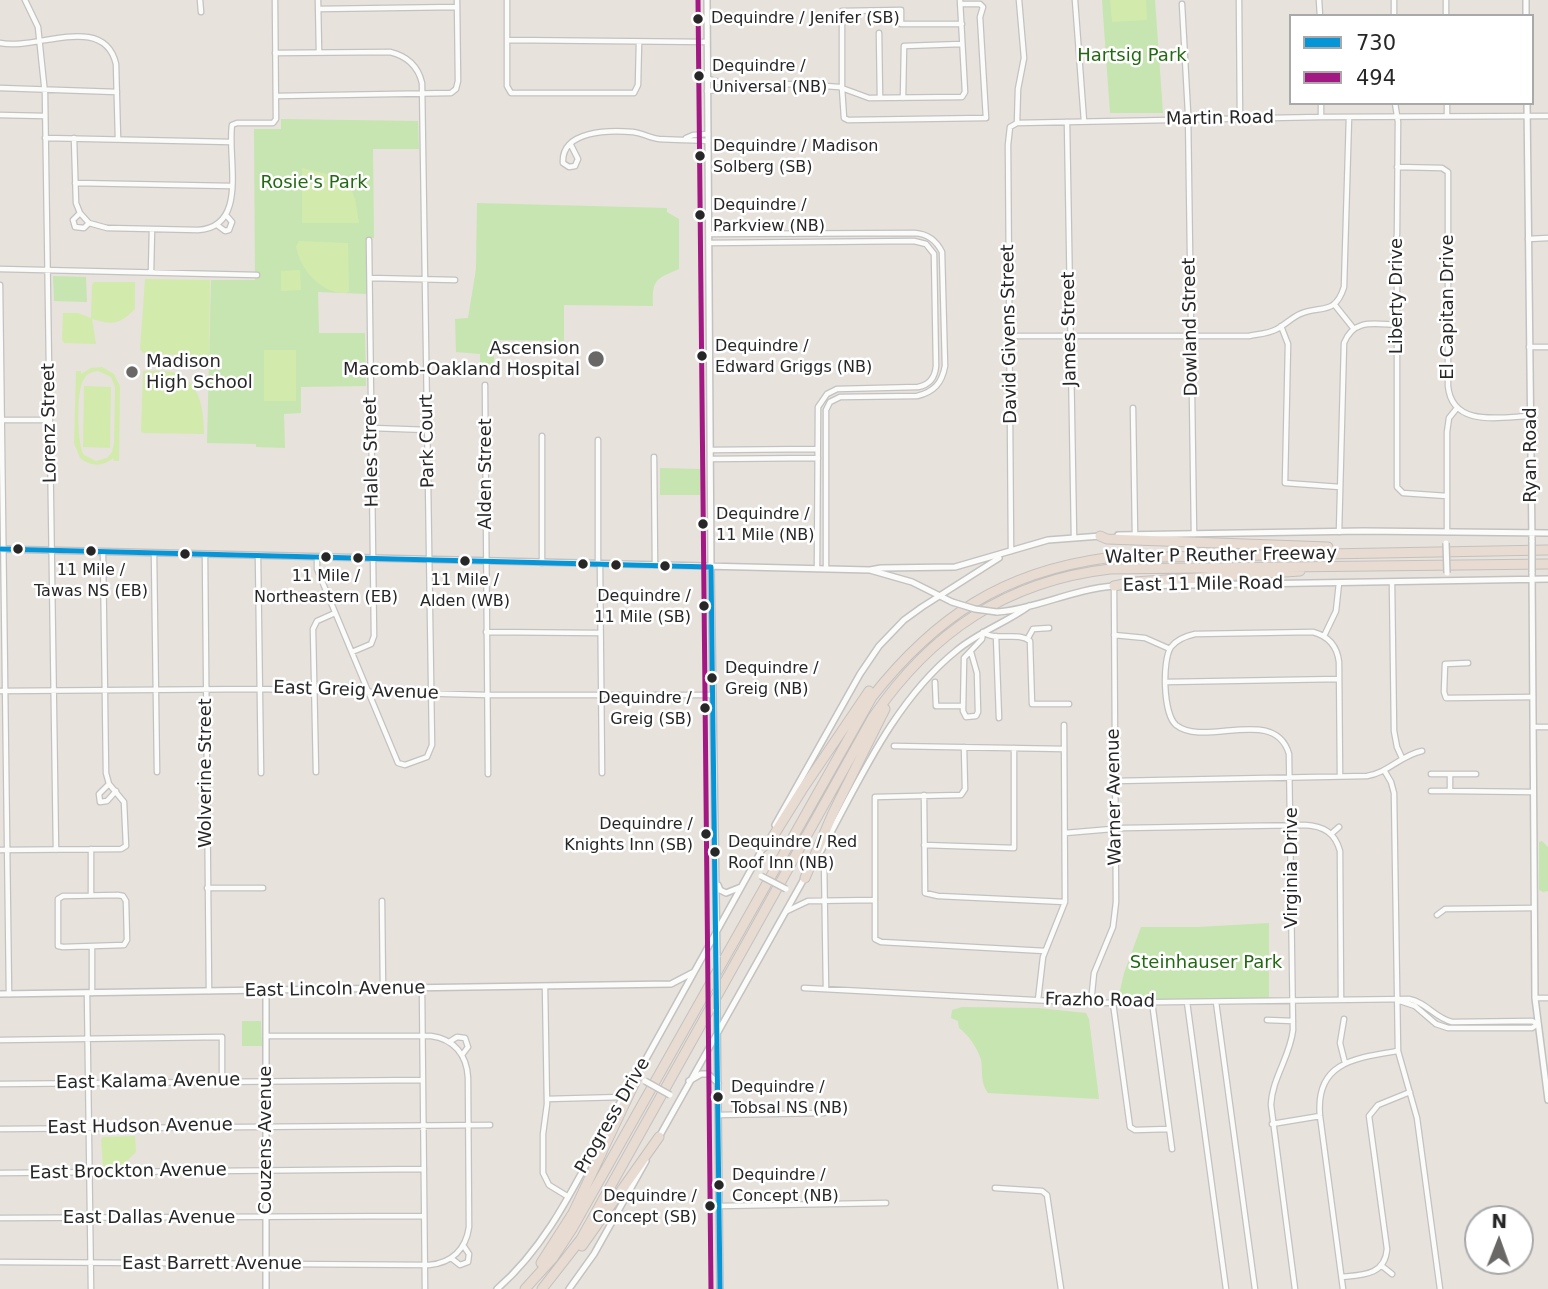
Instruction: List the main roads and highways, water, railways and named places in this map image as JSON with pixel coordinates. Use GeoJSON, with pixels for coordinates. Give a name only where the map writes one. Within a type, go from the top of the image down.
{"type":"FeatureCollection","features":[{"type":"Feature","properties":{"kind":"highway"},"geometry":{"type":"LineString","coordinates":[[1100,536],[1438,551]]}},
{"type":"Feature","properties":{"kind":"highway","name":"Walter P Reuther Freeway"},"geometry":{"type":"LineString","coordinates":[[525,1289],[553,1258],[572,1229],[859,717],[896,666],[940,625],[979,599],[1026,577],[1065,565],[1122,557],[1548,550]]}},
{"type":"Feature","properties":{"kind":"highway","name":"Walter P Reuther Freeway"},"geometry":{"type":"LineString","coordinates":[[542,1289],[580,1238],[873,717],[900,680],[944,636],[984,608],[1035,586],[1073,575],[1137,567],[1548,564]]}},
{"type":"Feature","properties":{"kind":"highway"},"geometry":{"type":"LineString","coordinates":[[1114,586],[1134,582],[1389,565]]}},
{"type":"Feature","properties":{"kind":"highway"},"geometry":{"type":"LineString","coordinates":[[804,878],[871,734],[920,658]]}},
{"type":"Feature","properties":{"kind":"highway"},"geometry":{"type":"LineString","coordinates":[[764,847],[858,705],[881,677],[896,666]]}},
{"type":"Feature","properties":{"kind":"highway"},"geometry":{"type":"LineString","coordinates":[[519,1289],[561,1234],[641,1078]]}},
{"type":"Feature","properties":{"kind":"highway"},"geometry":{"type":"LineString","coordinates":[[549,1289],[659,1137]]}},
{"type":"Feature","properties":{"kind":"main road"},"geometry":{"type":"LineString","coordinates":[[707,0],[720,1289]]}},
{"type":"Feature","properties":{"kind":"main road","name":"Ryan Road"},"geometry":{"type":"LineString","coordinates":[[1527,105],[1535,998],[1548,1100]]}},
{"type":"Feature","properties":{"kind":"main road","name":"East 11 Mile Road"},"geometry":{"type":"LineString","coordinates":[[2,550],[870,570],[943,569],[968,565],[1048,540],[1074,537],[1339,531],[1548,533]]}},
{"type":"Feature","properties":{"kind":"main road"},"geometry":{"type":"LineString","coordinates":[[1447,532],[1447,573],[1454,581]]}},
{"type":"Feature","properties":{"kind":"main road","name":"Progress Drive"},"geometry":{"type":"LineString","coordinates":[[497,1289],[534,1250],[623,1097],[641,1078],[643,1065],[869,659],[892,632],[922,607],[1011,551]]}},
{"type":"Feature","properties":{"kind":"main road","name":"East 11 Mile Road"},"geometry":{"type":"LineString","coordinates":[[870,570],[923,586],[952,602],[997,612],[1029,606],[1061,595],[1114,586],[1548,579]]}},
{"type":"Feature","properties":{"kind":"main road"},"geometry":{"type":"LineString","coordinates":[[922,607],[926,598],[923,586]]}},
{"type":"Feature","properties":{"kind":"main road"},"geometry":{"type":"LineString","coordinates":[[951,587],[952,602]]}},
{"type":"Feature","properties":{"kind":"main road"},"geometry":{"type":"LineString","coordinates":[[569,1289],[607,1232],[689,1081],[904,706],[937,667],[983,632],[1029,606]]}},
{"type":"Feature","properties":{"kind":"main road"},"geometry":{"type":"LineString","coordinates":[[752,870],[795,895]]}},
{"type":"Feature","properties":{"kind":"main road"},"geometry":{"type":"LineString","coordinates":[[715,878],[719,889],[725,893],[743,886]]}},
{"type":"Feature","properties":{"kind":"main road","name":"East Lincoln Avenue"},"geometry":{"type":"LineString","coordinates":[[0,994],[671,984],[695,971]]}},
{"type":"Feature","properties":{"kind":"main road"},"geometry":{"type":"LineString","coordinates":[[671,984],[680,998]]}},
{"type":"Feature","properties":{"kind":"main road","name":"Couzens Avenue"},"geometry":{"type":"LineString","coordinates":[[266,991],[266,1289]]}},
{"type":"Feature","properties":{"kind":"main road"},"geometry":{"type":"LineString","coordinates":[[643,1065],[641,1078],[679,1100]]}},
{"type":"Feature","properties":{"kind":"main road"},"geometry":{"type":"LineString","coordinates":[[689,1081],[701,1074],[708,1074],[718,1083]]}},
{"type":"Feature","properties":{"kind":"place","name":"Dequindre / Jenifer (SB)"},"geometry":{"type":"Point","coordinates":[698,19]}},
{"type":"Feature","properties":{"kind":"place","name":"Dequindre / Universal (NB)"},"geometry":{"type":"Point","coordinates":[699,76]}},
{"type":"Feature","properties":{"kind":"place","name":"Dequindre / Madison Solberg (SB)"},"geometry":{"type":"Point","coordinates":[700,156]}},
{"type":"Feature","properties":{"kind":"place","name":"Dequindre / Parkview (NB)"},"geometry":{"type":"Point","coordinates":[700,215]}},
{"type":"Feature","properties":{"kind":"place","name":"Dequindre / Edward Griggs (NB)"},"geometry":{"type":"Point","coordinates":[702,356]}},
{"type":"Feature","properties":{"kind":"place","name":"Ascension Macomb-Oakland Hospital"},"geometry":{"type":"Point","coordinates":[596,359]}},
{"type":"Feature","properties":{"kind":"place","name":"Madison High School"},"geometry":{"type":"Point","coordinates":[132,372]}},
{"type":"Feature","properties":{"kind":"place","name":"Dequindre / 11 Mile (NB)"},"geometry":{"type":"Point","coordinates":[703,524]}},
{"type":"Feature","properties":{"kind":"place","name":"11 Mile / Tawas NS (EB)"},"geometry":{"type":"Point","coordinates":[91,551]}},
{"type":"Feature","properties":{"kind":"place","name":"11 Mile / Northeastern (EB)"},"geometry":{"type":"Point","coordinates":[326,557]}},
{"type":"Feature","properties":{"kind":"place","name":"11 Mile / Alden (WB)"},"geometry":{"type":"Point","coordinates":[465,561]}},
{"type":"Feature","properties":{"kind":"place","name":"Dequindre / 11 Mile (SB)"},"geometry":{"type":"Point","coordinates":[704,606]}},
{"type":"Feature","properties":{"kind":"place","name":"Dequindre / Greig (NB)"},"geometry":{"type":"Point","coordinates":[712,678]}},
{"type":"Feature","properties":{"kind":"place","name":"Dequindre / Greig (SB)"},"geometry":{"type":"Point","coordinates":[705,708]}},
{"type":"Feature","properties":{"kind":"place","name":"Dequindre / Knights Inn (SB)"},"geometry":{"type":"Point","coordinates":[706,834]}},
{"type":"Feature","properties":{"kind":"place","name":"Dequindre / Red Roof Inn (NB)"},"geometry":{"type":"Point","coordinates":[715,852]}},
{"type":"Feature","properties":{"kind":"place","name":"Dequindre / Tobsal NS (NB)"},"geometry":{"type":"Point","coordinates":[718,1097]}},
{"type":"Feature","properties":{"kind":"place","name":"Dequindre / Concept (NB)"},"geometry":{"type":"Point","coordinates":[719,1185]}},
{"type":"Feature","properties":{"kind":"place","name":"Dequindre / Concept (SB)"},"geometry":{"type":"Point","coordinates":[710,1206]}},
{"type":"Feature","properties":{"kind":"park label","name":"Hartsig Park"},"geometry":{"type":"Point","coordinates":[1132,56]}},
{"type":"Feature","properties":{"kind":"park label","name":"Rosie's Park"},"geometry":{"type":"Point","coordinates":[314,183]}},
{"type":"Feature","properties":{"kind":"park label","name":"Steinhauser Park"},"geometry":{"type":"Point","coordinates":[1206,963]}}]}
